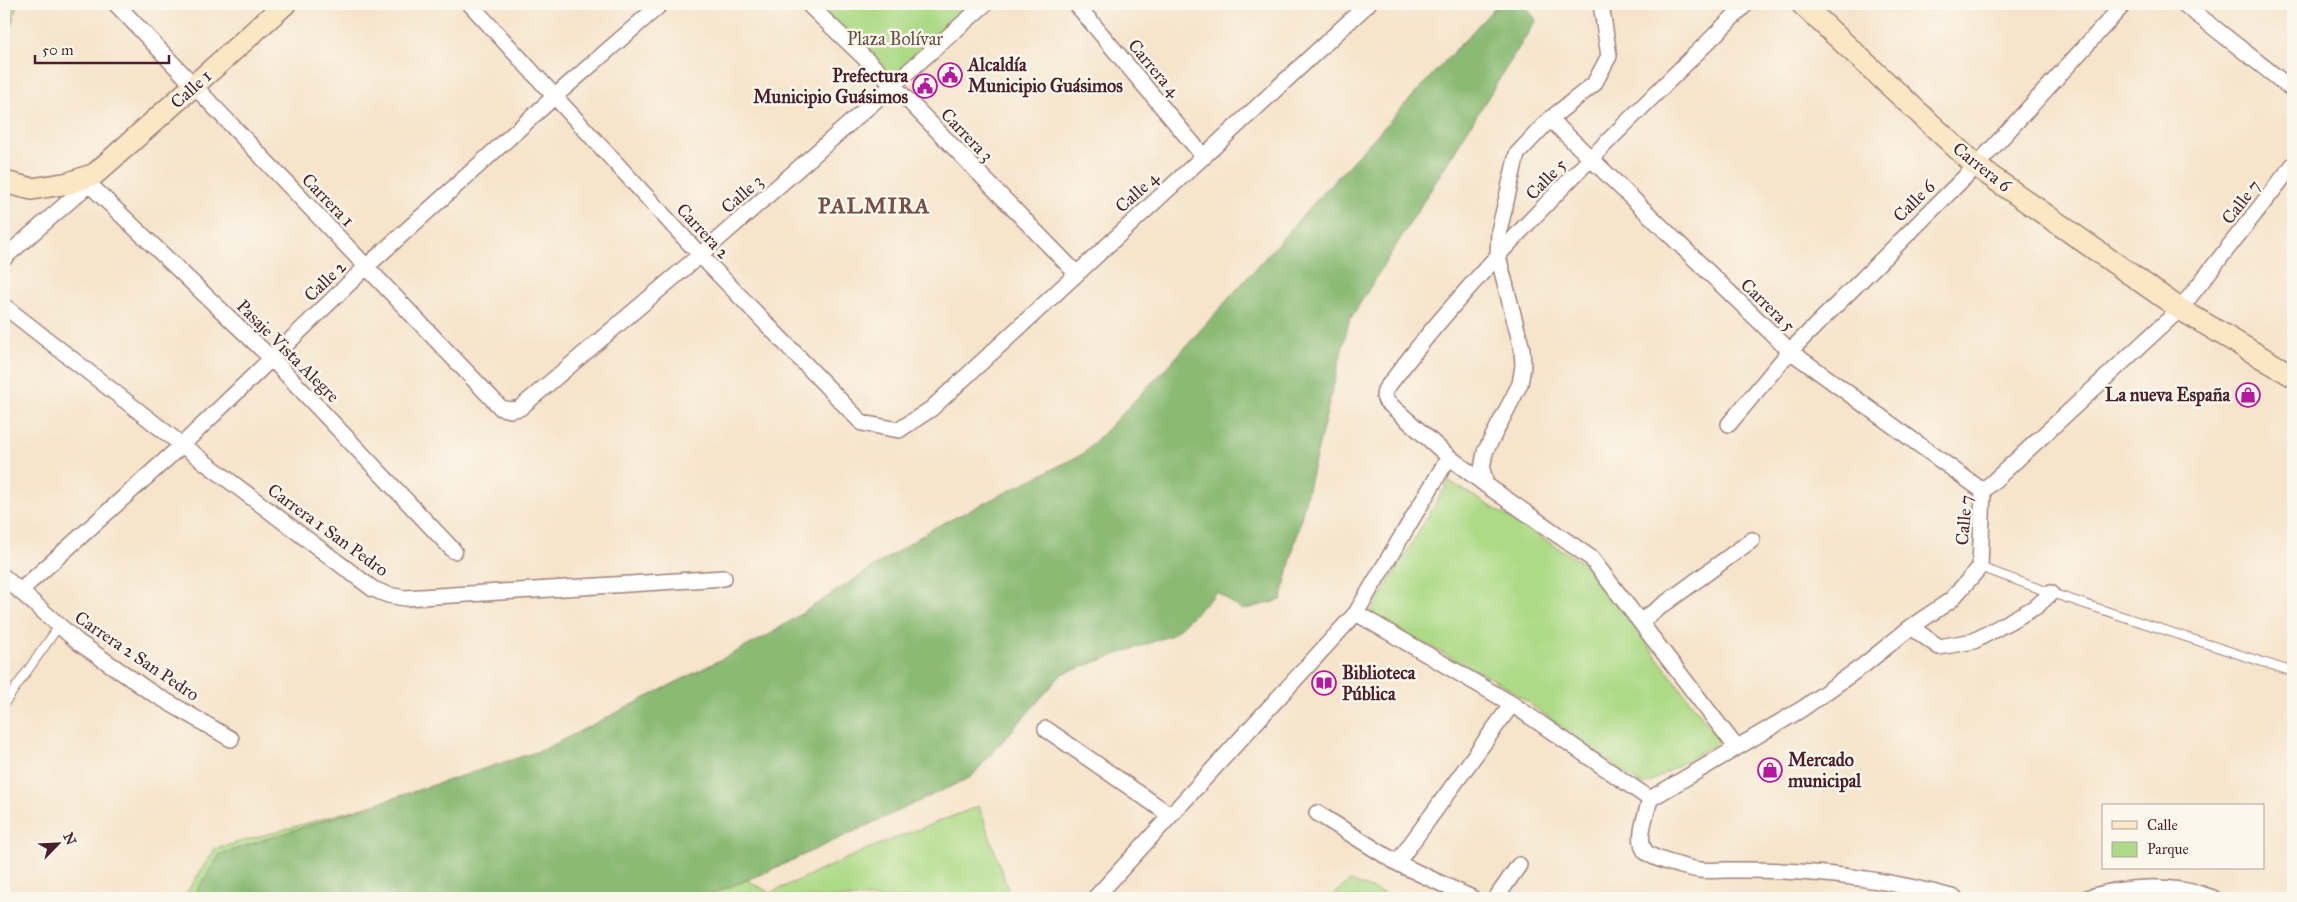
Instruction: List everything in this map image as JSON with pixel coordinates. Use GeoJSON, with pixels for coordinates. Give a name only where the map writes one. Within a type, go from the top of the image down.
{"type":"FeatureCollection","features":[{"type":"Feature","properties":{"kind":"main road","name":"Calle 1"},"geometry":{"type":"LineString","coordinates":[[92,179],[285,4]]}},
{"type":"Feature","properties":{"kind":"main road","name":"Carrera 6"},"geometry":{"type":"LineString","coordinates":[[1802,4],[1976,166],[2180,309],[2293,376]]}},
{"type":"Feature","properties":{"kind":"main road"},"geometry":{"type":"LineString","coordinates":[[4,182],[32,189],[92,179]]}},
{"type":"Feature","properties":{"kind":"street","name":"Carrera 1"},"geometry":{"type":"LineString","coordinates":[[116,4],[501,408],[510,410],[520,408]]}},
{"type":"Feature","properties":{"kind":"street","name":"Carrera 2"},"geometry":{"type":"LineString","coordinates":[[470,4],[700,255],[862,423],[899,430],[931,409]]}},
{"type":"Feature","properties":{"kind":"street","name":"Calle 2"},"geometry":{"type":"LineString","coordinates":[[20,591],[182,445],[366,267],[554,97],[661,4]]}},
{"type":"Feature","properties":{"kind":"street","name":"Carrera 3"},"geometry":{"type":"LineString","coordinates":[[808,4],[894,86],[1076,273]]}},
{"type":"Feature","properties":{"kind":"street","name":"Calle 3"},"geometry":{"type":"LineString","coordinates":[[520,408],[700,255],[985,4]]}},
{"type":"Feature","properties":{"kind":"street","name":"Carrera 4"},"geometry":{"type":"LineString","coordinates":[[1076,4],[1204,157]]}},
{"type":"Feature","properties":{"kind":"street","name":"Calle 4"},"geometry":{"type":"LineString","coordinates":[[931,409],[1368,4]]}},
{"type":"Feature","properties":{"kind":"street"},"geometry":{"type":"LineString","coordinates":[[1486,485],[1482,469],[1485,452],[1520,384],[1523,366],[1522,349],[1498,256],[1499,231],[1518,154],[1550,119],[1594,84],[1608,56],[1601,4]]}},
{"type":"Feature","properties":{"kind":"street","name":"Calle 5"},"geometry":{"type":"LineString","coordinates":[[1449,457],[1386,401],[1384,396],[1385,390],[1438,322],[1498,256],[1590,160],[1746,4]]}},
{"type":"Feature","properties":{"kind":"street","name":"Calle 6"},"geometry":{"type":"LineString","coordinates":[[1729,424],[1790,351],[1976,166],[2124,4]]}},
{"type":"Feature","properties":{"kind":"street"},"geometry":{"type":"LineString","coordinates":[[2184,4],[2293,90]]}},
{"type":"Feature","properties":{"kind":"street","name":"Carrera 5"},"geometry":{"type":"LineString","coordinates":[[1550,119],[1590,160],[1790,351],[1983,491]]}},
{"type":"Feature","properties":{"kind":"street","name":"Calle 7"},"geometry":{"type":"LineString","coordinates":[[1650,799],[1802,709],[1864,665],[1911,627],[1952,600],[1980,567],[1983,491],[2180,309],[2293,165]]}},
{"type":"Feature","properties":{"kind":"street"},"geometry":{"type":"LineString","coordinates":[[4,258],[92,179]]}},
{"type":"Feature","properties":{"kind":"street","name":"Pasaje Vista Alegre"},"geometry":{"type":"LineString","coordinates":[[92,179],[272,359],[454,551]]}},
{"type":"Feature","properties":{"kind":"street","name":"Carrera 1 San Pedro"},"geometry":{"type":"LineString","coordinates":[[4,306],[182,445],[373,589],[388,596],[405,598],[724,578]]}},
{"type":"Feature","properties":{"kind":"street"},"geometry":{"type":"LineString","coordinates":[[1095,898],[1356,613],[1449,457],[1591,558],[1736,747]]}},
{"type":"Feature","properties":{"kind":"street"},"geometry":{"type":"LineString","coordinates":[[1641,621],[1752,540]]}},
{"type":"Feature","properties":{"kind":"street","name":"Carrera 2 San Pedro"},"geometry":{"type":"LineString","coordinates":[[4,577],[78,642],[149,691],[231,739]]}},
{"type":"Feature","properties":{"kind":"street"},"geometry":{"type":"LineString","coordinates":[[1911,627],[1939,647],[1964,644],[1974,641],[2037,606],[2051,593]]}},
{"type":"Feature","properties":{"kind":"street"},"geometry":{"type":"LineString","coordinates":[[1356,613],[1512,704],[1650,799],[1642,840],[1646,851],[1654,857],[1699,870],[1788,870],[1844,875],[1887,881],[1955,898]]}},
{"type":"Feature","properties":{"kind":"street"},"geometry":{"type":"LineString","coordinates":[[1397,863],[1512,704]]}},
{"type":"Feature","properties":{"kind":"street"},"geometry":{"type":"LineString","coordinates":[[1046,729],[1170,816]]}},
{"type":"Feature","properties":{"kind":"street"},"geometry":{"type":"LineString","coordinates":[[1317,813],[1397,863],[1472,898]]}},
{"type":"Feature","properties":{"kind":"street"},"geometry":{"type":"LineString","coordinates":[[1496,898],[1519,864]]}},
{"type":"Feature","properties":{"kind":"street"},"geometry":{"type":"LineString","coordinates":[[2087,898],[2127,890],[2157,889],[2200,894],[2213,898]]}},
{"type":"Feature","properties":{"kind":"lane"},"geometry":{"type":"LineString","coordinates":[[1980,567],[2051,593],[2293,672]]}},
{"type":"Feature","properties":{"kind":"lane"},"geometry":{"type":"LineString","coordinates":[[4,704],[59,626]]}},
{"type":"Feature","properties":{"kind":"green space"},"geometry":{"type":"Polygon","coordinates":[[[4,4],[17,4],[11,27],[4,35],[4,4]]]}},
{"type":"Feature","properties":{"kind":"green space","name":"Plaza Bolívar"},"geometry":{"type":"Polygon","coordinates":[[[808,4],[985,4],[894,86],[808,4]]]}},
{"type":"Feature","properties":{"kind":"green space"},"geometry":{"type":"Polygon","coordinates":[[[1498,4],[1524,4],[1536,20],[1349,321],[1281,600],[1242,610],[1217,592],[1172,635],[1062,674],[971,777],[769,871],[702,898],[192,898],[220,854],[545,749],[767,636],[932,529],[1083,454],[1172,362],[1322,194],[1498,4]]]}},
{"type":"Feature","properties":{"kind":"green space"},"geometry":{"type":"Polygon","coordinates":[[[1449,481],[1588,566],[1720,741],[1643,786],[1504,685],[1369,615],[1449,481]]]}},
{"type":"Feature","properties":{"kind":"green space"},"geometry":{"type":"Polygon","coordinates":[[[538,758],[770,893],[870,848],[979,806],[1011,898],[183,898],[215,849],[538,758]]]}},
{"type":"Feature","properties":{"kind":"green space"},"geometry":{"type":"Polygon","coordinates":[[[1350,881],[1395,898],[1330,898],[1350,881]]]}},
{"type":"Feature","properties":{"kind":"place","name":"Alcaldía Municipio Guásimos"},"geometry":{"type":"Point","coordinates":[950,75]}},
{"type":"Feature","properties":{"kind":"place","name":"Prefectura Municipio Guásimos"},"geometry":{"type":"Point","coordinates":[925,86]}},
{"type":"Feature","properties":{"kind":"place","name":"La nueva España"},"geometry":{"type":"Point","coordinates":[2248,395]}},
{"type":"Feature","properties":{"kind":"place","name":"Biblioteca Pública"},"geometry":{"type":"Point","coordinates":[1324,683]}},
{"type":"Feature","properties":{"kind":"place","name":"Mercado municipal"},"geometry":{"type":"Point","coordinates":[1770,770]}},
{"type":"Feature","properties":{"kind":"district","name":"PALMIRA"},"geometry":{"type":"Point","coordinates":[874,205]}}]}
